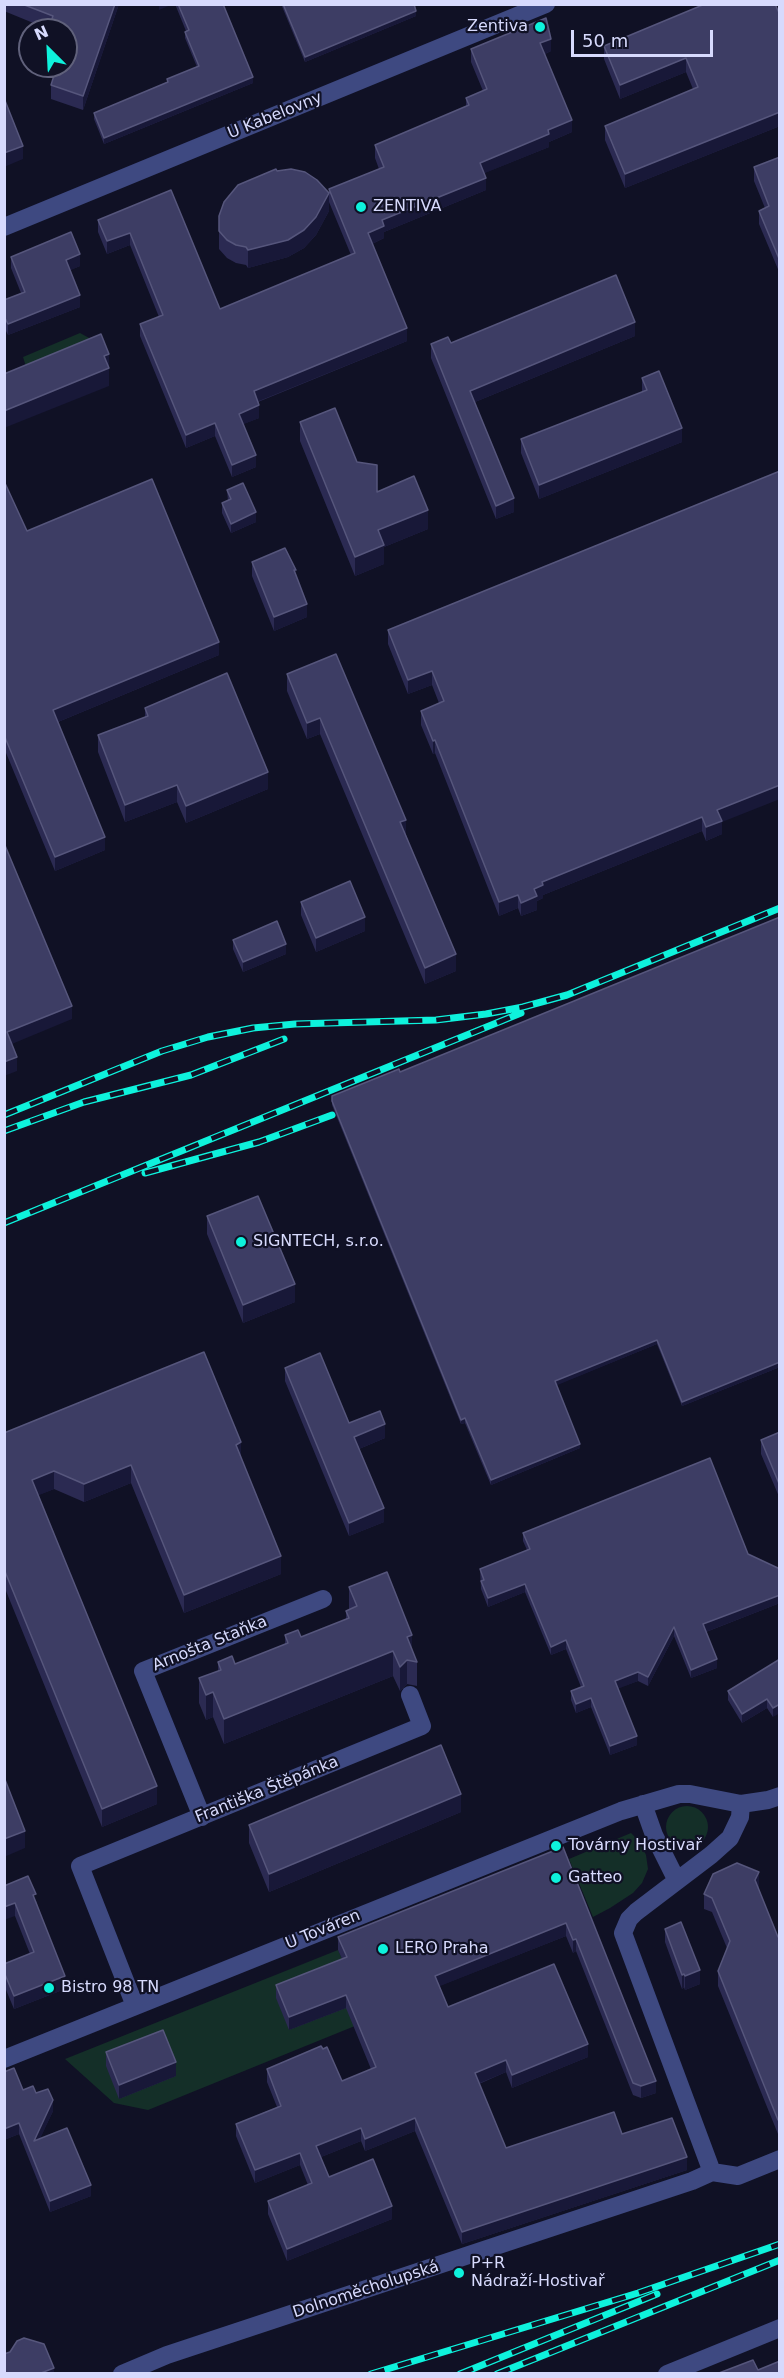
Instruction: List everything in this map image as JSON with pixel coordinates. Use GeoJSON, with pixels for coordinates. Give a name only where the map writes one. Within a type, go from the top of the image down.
{"type":"FeatureCollection","features":[{"type":"Feature","properties":{"kind":"street","name":"U Kabelovny"},"geometry":{"type":"LineString","coordinates":[[4,227],[546,4]]}},
{"type":"Feature","properties":{"kind":"street","name":"Arnošta Staňka"},"geometry":{"type":"LineString","coordinates":[[202,1817],[143,1671],[323,1599]]}},
{"type":"Feature","properties":{"kind":"street","name":"Františka Štěpánka"},"geometry":{"type":"LineString","coordinates":[[135,2006],[80,1866],[423,1726],[410,1695]]}},
{"type":"Feature","properties":{"kind":"street","name":"U Továren"},"geometry":{"type":"LineString","coordinates":[[4,2059],[593,1821],[643,1803],[690,1794],[741,1804],[780,1796]]}},
{"type":"Feature","properties":{"kind":"street"},"geometry":{"type":"LineString","coordinates":[[643,1803],[654,1834],[676,1881]]}},
{"type":"Feature","properties":{"kind":"street"},"geometry":{"type":"LineString","coordinates":[[712,2172],[623,1933],[629,1919],[636,1912],[730,1838],[740,1817],[741,1804]]}},
{"type":"Feature","properties":{"kind":"street","name":"Dolnoměcholupská"},"geometry":{"type":"LineString","coordinates":[[122,2373],[167,2355],[692,2181],[712,2172],[738,2176],[780,2159]]}},
{"type":"Feature","properties":{"kind":"street"},"geometry":{"type":"LineString","coordinates":[[667,2373],[780,2328]]}},
{"type":"Feature","properties":{"kind":"green space"},"geometry":{"type":"Polygon","coordinates":[[[80,333],[91,339],[28,373],[23,357],[80,333]]]}},
{"type":"Feature","properties":{"kind":"green space"},"geometry":{"type":"Polygon","coordinates":[[[687,1806],[702,1812],[708,1827],[702,1842],[687,1848],[672,1842],[666,1827],[672,1812],[687,1806]]]}},
{"type":"Feature","properties":{"kind":"green space"},"geometry":{"type":"Polygon","coordinates":[[[631,1833],[640,1842],[646,1855],[648,1869],[642,1883],[633,1893],[593,1917],[569,1859],[631,1833]]]}},
{"type":"Feature","properties":{"kind":"green space"},"geometry":{"type":"Polygon","coordinates":[[[338,1950],[377,2017],[148,2110],[114,2103],[65,2059],[338,1950]]]}},
{"type":"Feature","properties":{"kind":"building"},"geometry":{"type":"Polygon","coordinates":[[[22,4],[115,4],[83,96],[51,85],[53,78],[78,78],[78,18],[52,18],[53,16],[22,4]]]}},
{"type":"Feature","properties":{"kind":"building"},"geometry":{"type":"Polygon","coordinates":[[[178,4],[223,4],[253,77],[104,138],[94,113],[168,82],[167,79],[199,66],[185,32],[189,30],[178,4]]]}},
{"type":"Feature","properties":{"kind":"building"},"geometry":{"type":"Polygon","coordinates":[[[283,4],[414,4],[416,11],[305,57],[283,4]]]}},
{"type":"Feature","properties":{"kind":"building"},"geometry":{"type":"Polygon","coordinates":[[[705,4],[775,4],[780,15],[780,112],[625,174],[605,126],[698,87],[686,58],[620,85],[604,46],[705,4]]]}},
{"type":"Feature","properties":{"kind":"building"},"geometry":{"type":"Polygon","coordinates":[[[546,18],[551,39],[540,43],[572,120],[548,130],[549,134],[480,163],[486,178],[382,220],[384,226],[368,233],[407,328],[254,391],[259,405],[239,414],[256,455],[232,465],[215,423],[186,435],[140,324],[163,315],[130,233],[107,241],[98,220],[171,190],[220,309],[355,253],[329,189],[384,167],[375,145],[469,105],[466,98],[487,89],[471,49],[546,18]]]}},
{"type":"Feature","properties":{"kind":"building"},"geometry":{"type":"Polygon","coordinates":[[[4,98],[23,146],[4,153],[4,98]]]}},
{"type":"Feature","properties":{"kind":"building"},"geometry":{"type":"Polygon","coordinates":[[[780,157],[780,261],[759,211],[769,206],[754,167],[780,157]]]}},
{"type":"Feature","properties":{"kind":"building"},"geometry":{"type":"Polygon","coordinates":[[[276,169],[277,171],[291,169],[305,172],[317,180],[329,193],[316,217],[304,230],[288,240],[248,250],[246,247],[227,240],[219,231],[219,216],[224,202],[238,185],[276,169]]]}},
{"type":"Feature","properties":{"kind":"building"},"geometry":{"type":"Polygon","coordinates":[[[71,232],[80,254],[66,260],[80,295],[8,324],[4,316],[4,300],[25,292],[11,257],[71,232]]]}},
{"type":"Feature","properties":{"kind":"building"},"geometry":{"type":"Polygon","coordinates":[[[616,275],[635,322],[470,391],[514,498],[496,506],[431,344],[448,337],[451,343],[616,275]]]}},
{"type":"Feature","properties":{"kind":"building"},"geometry":{"type":"Polygon","coordinates":[[[101,334],[109,354],[104,356],[109,368],[4,411],[4,374],[101,334]]]}},
{"type":"Feature","properties":{"kind":"building"},"geometry":{"type":"Polygon","coordinates":[[[659,371],[682,428],[539,485],[521,439],[647,390],[642,378],[659,371]]]}},
{"type":"Feature","properties":{"kind":"building"},"geometry":{"type":"Polygon","coordinates":[[[335,408],[357,462],[377,465],[377,492],[414,476],[428,510],[378,530],[384,545],[355,557],[300,422],[335,408]]]}},
{"type":"Feature","properties":{"kind":"building"},"geometry":{"type":"Polygon","coordinates":[[[780,471],[780,785],[717,810],[722,821],[706,827],[702,817],[542,882],[543,885],[534,889],[537,896],[521,903],[518,895],[499,902],[435,740],[433,741],[421,711],[444,701],[432,671],[408,680],[388,630],[780,471]]]}},
{"type":"Feature","properties":{"kind":"building"},"geometry":{"type":"Polygon","coordinates":[[[152,479],[219,642],[53,710],[105,837],[55,857],[4,735],[4,481],[27,531],[152,479]]]}},
{"type":"Feature","properties":{"kind":"building"},"geometry":{"type":"Polygon","coordinates":[[[243,483],[256,512],[231,524],[222,503],[231,499],[227,490],[243,483]]]}},
{"type":"Feature","properties":{"kind":"building"},"geometry":{"type":"Polygon","coordinates":[[[285,548],[296,570],[294,570],[307,604],[274,617],[252,562],[285,548]]]}},
{"type":"Feature","properties":{"kind":"building"},"geometry":{"type":"Polygon","coordinates":[[[336,654],[406,820],[400,822],[456,954],[425,968],[320,718],[307,723],[287,674],[336,654]]]}},
{"type":"Feature","properties":{"kind":"building"},"geometry":{"type":"Polygon","coordinates":[[[227,673],[268,772],[186,806],[177,785],[125,805],[98,735],[148,716],[145,708],[227,673]]]}},
{"type":"Feature","properties":{"kind":"building"},"geometry":{"type":"Polygon","coordinates":[[[4,843],[72,1006],[7,1032],[17,1057],[4,1062],[4,843]]]}},
{"type":"Feature","properties":{"kind":"building"},"geometry":{"type":"Polygon","coordinates":[[[350,881],[365,917],[316,938],[301,902],[350,881]]]}},
{"type":"Feature","properties":{"kind":"building"},"geometry":{"type":"Polygon","coordinates":[[[780,917],[780,1362],[682,1402],[657,1340],[555,1381],[580,1444],[491,1480],[465,1418],[461,1420],[332,1101],[332,1096],[399,1069],[400,1072],[780,917]]]}},
{"type":"Feature","properties":{"kind":"building"},"geometry":{"type":"Polygon","coordinates":[[[277,921],[286,944],[243,962],[233,940],[277,921]]]}},
{"type":"Feature","properties":{"kind":"building"},"geometry":{"type":"Polygon","coordinates":[[[258,1196],[295,1284],[243,1305],[207,1216],[258,1196]]]}},
{"type":"Feature","properties":{"kind":"building"},"geometry":{"type":"Polygon","coordinates":[[[204,1352],[241,1442],[236,1445],[281,1556],[184,1595],[131,1465],[84,1484],[54,1471],[32,1480],[157,1786],[102,1809],[4,1569],[4,1433],[204,1352]]]}},
{"type":"Feature","properties":{"kind":"building"},"geometry":{"type":"Polygon","coordinates":[[[320,1353],[349,1423],[380,1411],[385,1424],[354,1437],[384,1508],[349,1523],[285,1368],[320,1353]]]}},
{"type":"Feature","properties":{"kind":"building"},"geometry":{"type":"Polygon","coordinates":[[[780,1432],[780,1486],[761,1440],[780,1432]]]}},
{"type":"Feature","properties":{"kind":"building"},"geometry":{"type":"Polygon","coordinates":[[[710,1458],[748,1554],[780,1569],[780,1595],[703,1624],[717,1659],[691,1670],[674,1627],[648,1677],[638,1672],[615,1681],[637,1736],[610,1746],[591,1698],[576,1704],[571,1691],[584,1686],[566,1640],[551,1647],[525,1584],[488,1598],[481,1581],[484,1580],[480,1569],[530,1549],[523,1533],[710,1458]]]}},
{"type":"Feature","properties":{"kind":"building"},"geometry":{"type":"Polygon","coordinates":[[[387,1572],[412,1635],[407,1637],[417,1662],[407,1660],[400,1667],[393,1651],[224,1719],[213,1692],[206,1695],[199,1678],[221,1670],[218,1662],[232,1656],[235,1664],[288,1643],[285,1635],[298,1630],[301,1637],[349,1618],[346,1611],[357,1606],[349,1587],[387,1572]]]}},
{"type":"Feature","properties":{"kind":"building"},"geometry":{"type":"Polygon","coordinates":[[[780,1659],[780,1704],[773,1708],[767,1699],[742,1714],[728,1691],[780,1659]]]}},
{"type":"Feature","properties":{"kind":"building"},"geometry":{"type":"Polygon","coordinates":[[[441,1745],[461,1794],[269,1874],[249,1825],[441,1745]]]}},
{"type":"Feature","properties":{"kind":"building"},"geometry":{"type":"Polygon","coordinates":[[[4,1777],[25,1831],[4,1839],[4,1777]]]}},
{"type":"Feature","properties":{"kind":"building"},"geometry":{"type":"Polygon","coordinates":[[[563,1847],[656,2081],[641,2086],[633,2083],[576,1939],[573,1940],[566,1923],[435,1976],[448,2007],[554,1964],[588,2044],[512,2075],[506,2060],[475,2073],[506,2148],[614,2112],[622,2134],[672,2118],[687,2157],[462,2232],[415,2118],[365,2139],[361,2128],[316,2146],[329,2177],[373,2159],[392,2206],[287,2249],[268,2201],[312,2183],[300,2153],[255,2170],[236,2124],[281,2106],[267,2069],[321,2046],[323,2049],[327,2047],[342,2081],[376,2067],[346,1995],[289,2017],[276,1985],[347,1957],[338,1937],[563,1847]]]}},
{"type":"Feature","properties":{"kind":"building"},"geometry":{"type":"Polygon","coordinates":[[[737,1863],[759,1872],[755,1880],[778,1937],[780,1937],[780,2119],[778,2120],[718,1971],[730,1941],[712,1898],[704,1894],[713,1874],[737,1863]]]}},
{"type":"Feature","properties":{"kind":"building"},"geometry":{"type":"Polygon","coordinates":[[[28,1876],[36,1894],[33,1895],[65,1976],[14,1996],[4,1972],[4,1964],[34,1952],[15,1903],[4,1907],[4,1886],[28,1876]]]}},
{"type":"Feature","properties":{"kind":"building"},"geometry":{"type":"Polygon","coordinates":[[[681,1922],[700,1970],[685,1976],[682,1975],[665,1929],[681,1922]]]}},
{"type":"Feature","properties":{"kind":"building"},"geometry":{"type":"Polygon","coordinates":[[[163,2030],[176,2062],[119,2085],[106,2052],[163,2030]]]}},
{"type":"Feature","properties":{"kind":"building"},"geometry":{"type":"Polygon","coordinates":[[[14,2068],[23,2090],[33,2086],[36,2093],[48,2089],[53,2100],[34,2141],[67,2128],[91,2185],[50,2201],[19,2123],[4,2129],[4,2072],[14,2068]]]}},
{"type":"Feature","properties":{"kind":"building"},"geometry":{"type":"Polygon","coordinates":[[[24,2338],[44,2344],[54,2368],[41,2373],[4,2373],[4,2354],[10,2352],[17,2341],[24,2338]]]}},
{"type":"Feature","properties":{"kind":"building"},"geometry":{"type":"Polygon","coordinates":[[[753,2360],[758,2370],[780,2361],[780,2373],[719,2373],[753,2360]]]}},
{"type":"Feature","properties":{"kind":"railway"},"geometry":{"type":"LineString","coordinates":[[4,1115],[162,1051],[208,1037],[253,1028],[295,1024],[436,1020],[523,1007],[567,995],[780,908]]}},
{"type":"Feature","properties":{"kind":"railway"},"geometry":{"type":"LineString","coordinates":[[4,1223],[521,1013]]}},
{"type":"Feature","properties":{"kind":"railway"},"geometry":{"type":"LineString","coordinates":[[4,1131],[84,1102],[191,1075],[284,1039]]}},
{"type":"Feature","properties":{"kind":"railway"},"geometry":{"type":"LineString","coordinates":[[145,1173],[259,1142],[332,1115]]}},
{"type":"Feature","properties":{"kind":"railway"},"geometry":{"type":"LineString","coordinates":[[371,2374],[638,2293],[780,2244]]}},
{"type":"Feature","properties":{"kind":"railway"},"geometry":{"type":"LineString","coordinates":[[497,2374],[780,2260]]}},
{"type":"Feature","properties":{"kind":"railway"},"geometry":{"type":"LineString","coordinates":[[460,2374],[657,2294]]}},
{"type":"Feature","properties":{"kind":"place","name":"Zentiva"},"geometry":{"type":"Point","coordinates":[540,27]}},
{"type":"Feature","properties":{"kind":"place","name":"ZENTIVA"},"geometry":{"type":"Point","coordinates":[361,207]}},
{"type":"Feature","properties":{"kind":"place","name":"SIGNTECH, s.r.o."},"geometry":{"type":"Point","coordinates":[241,1242]}},
{"type":"Feature","properties":{"kind":"place","name":"Továrny Hostivař"},"geometry":{"type":"Point","coordinates":[556,1846]}},
{"type":"Feature","properties":{"kind":"place","name":"Gatteo"},"geometry":{"type":"Point","coordinates":[556,1878]}},
{"type":"Feature","properties":{"kind":"place","name":"LERO Praha"},"geometry":{"type":"Point","coordinates":[383,1949]}},
{"type":"Feature","properties":{"kind":"place","name":"Bistro 98 TN"},"geometry":{"type":"Point","coordinates":[49,1988]}},
{"type":"Feature","properties":{"kind":"place","name":"P+R Nádraží-Hostivař"},"geometry":{"type":"Point","coordinates":[459,2273]}}]}
